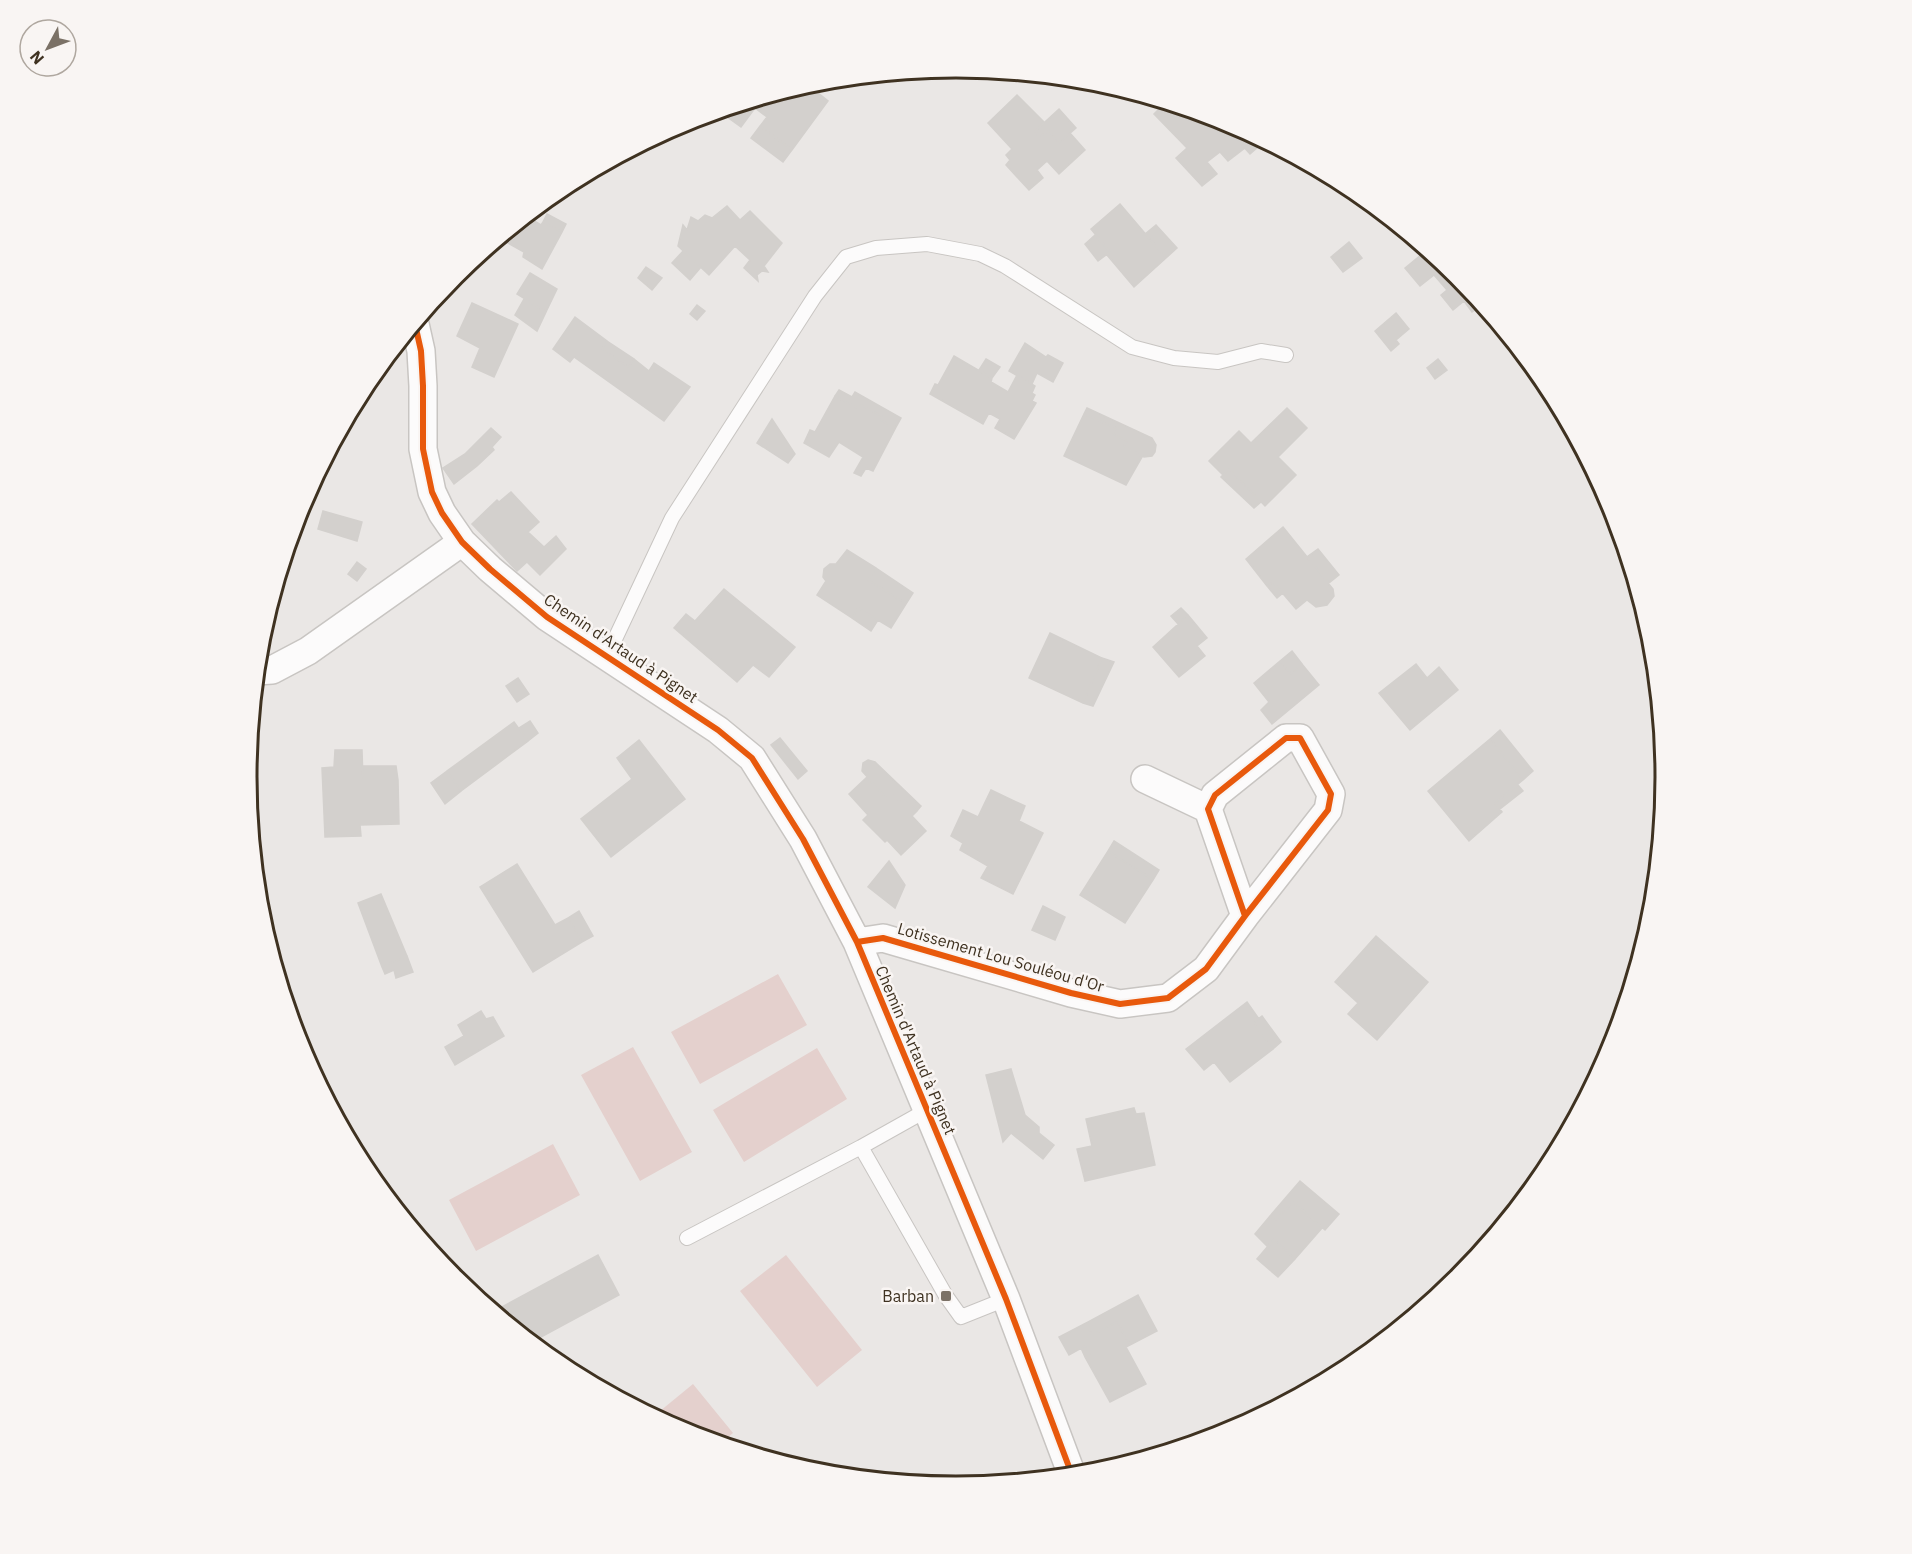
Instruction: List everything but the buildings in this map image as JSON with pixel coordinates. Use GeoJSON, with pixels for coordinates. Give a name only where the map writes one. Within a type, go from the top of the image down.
{"type":"FeatureCollection","features":[{"type":"Feature","properties":{"kind":"street","name":"Chemin d'Artaud à Pignet"},"geometry":{"type":"LineString","coordinates":[[416,332],[422,363],[423,449],[432,492],[442,513],[462,542],[547,617],[718,730],[752,758],[803,839],[857,942],[1006,1299],[1069,1467]]}},
{"type":"Feature","properties":{"kind":"street"},"geometry":{"type":"LineString","coordinates":[[265,670],[272,670],[308,651],[462,542]]}},
{"type":"Feature","properties":{"kind":"street","name":"Lotissement Lou Souléou d'Or"},"geometry":{"type":"LineString","coordinates":[[857,942],[883,938],[1071,993],[1120,1004],[1168,998],[1206,969],[1328,810],[1331,794],[1300,738],[1286,738],[1215,795],[1208,808]]}},
{"type":"Feature","properties":{"kind":"street"},"geometry":{"type":"LineString","coordinates":[[1145,779],[1208,808],[1245,916]]}},
{"type":"Feature","properties":{"kind":"lane"},"geometry":{"type":"LineString","coordinates":[[607,656],[672,518],[815,297],[846,257],[876,248],[927,244],[980,254],[1005,266],[1132,347],[1174,358],[1218,362],[1261,351],[1286,355]]}},
{"type":"Feature","properties":{"kind":"lane"},"geometry":{"type":"LineString","coordinates":[[687,1238],[927,1110]]}},
{"type":"Feature","properties":{"kind":"lane"},"geometry":{"type":"LineString","coordinates":[[861,1147],[946,1296],[961,1317],[1006,1299]]}},
{"type":"Feature","properties":{"kind":"shaded area"},"geometry":{"type":"Polygon","coordinates":[[[778,974],[807,1025],[700,1084],[671,1032],[778,974]]]}},
{"type":"Feature","properties":{"kind":"shaded area"},"geometry":{"type":"Polygon","coordinates":[[[633,1047],[692,1152],[640,1181],[581,1075],[633,1047]]]}},
{"type":"Feature","properties":{"kind":"shaded area"},"geometry":{"type":"Polygon","coordinates":[[[817,1048],[847,1099],[744,1162],[713,1110],[817,1048]]]}},
{"type":"Feature","properties":{"kind":"shaded area"},"geometry":{"type":"Polygon","coordinates":[[[553,1144],[580,1195],[476,1251],[449,1200],[553,1144]]]}},
{"type":"Feature","properties":{"kind":"shaded area"},"geometry":{"type":"Polygon","coordinates":[[[786,1255],[862,1350],[817,1387],[740,1291],[786,1255]]]}},
{"type":"Feature","properties":{"kind":"shaded area"},"geometry":{"type":"Polygon","coordinates":[[[693,1384],[733,1433],[727,1438],[661,1410],[693,1384]]]}},
{"type":"Feature","properties":{"kind":"cycle path"},"geometry":{"type":"LineString","coordinates":[[417,332],[421,351],[423,386],[423,449],[432,492],[442,513],[462,542],[547,617],[718,730],[752,758],[803,839],[857,942],[1006,1299],[1069,1467]]}},
{"type":"Feature","properties":{"kind":"cycle path"},"geometry":{"type":"LineString","coordinates":[[857,942],[883,938],[1071,993],[1120,1004],[1168,998],[1206,969],[1328,810],[1331,794],[1300,738],[1286,738],[1215,795],[1208,809],[1245,916]]}},
{"type":"Feature","properties":{"kind":"place","name":"Barban"},"geometry":{"type":"Point","coordinates":[946,1296]}}]}
